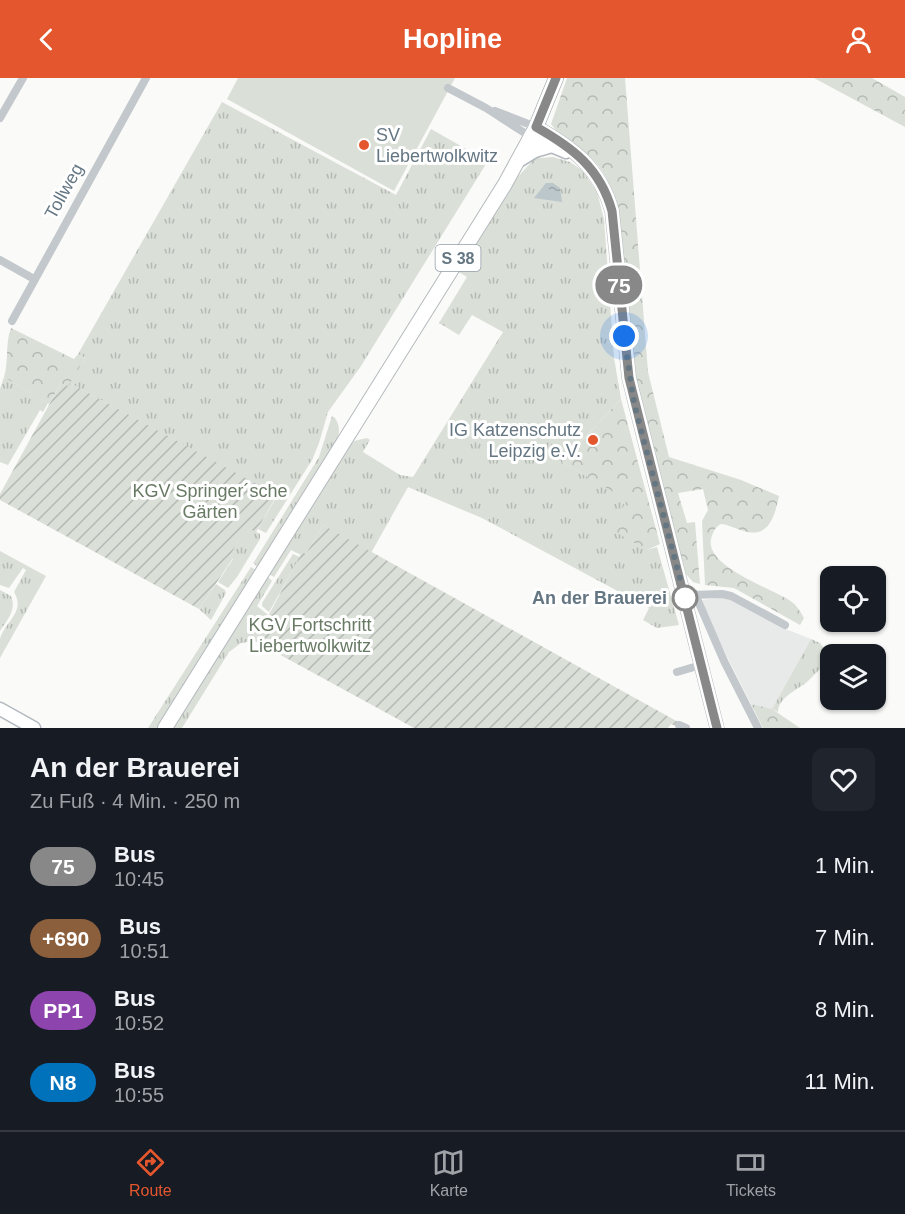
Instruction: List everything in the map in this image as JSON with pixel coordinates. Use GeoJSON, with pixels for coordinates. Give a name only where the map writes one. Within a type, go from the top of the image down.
{"type":"FeatureCollection","features":[{"type":"Feature","properties":{"kind":"main road","name":"S 38"},"geometry":{"type":"LineString","coordinates":[[165,728],[517,162],[533,132],[556,78]]}},
{"type":"Feature","properties":{"kind":"main road"},"geometry":{"type":"LineString","coordinates":[[533,132],[552,147],[577,155]]}},
{"type":"Feature","properties":{"kind":"main road"},"geometry":{"type":"LineString","coordinates":[[533,132],[577,155],[598,176],[608,195],[612,211],[629,378],[642,437],[690,595],[701,665],[717,728]]}},
{"type":"Feature","properties":{"kind":"main road"},"geometry":{"type":"LineString","coordinates":[[517,162],[535,151],[552,147]]}},
{"type":"Feature","properties":{"kind":"main road"},"geometry":{"type":"LineString","coordinates":[[0,709],[34,728]]}},
{"type":"Feature","properties":{"kind":"street"},"geometry":{"type":"LineString","coordinates":[[0,118],[23,78]]}},
{"type":"Feature","properties":{"kind":"street","name":"Tollweg"},"geometry":{"type":"LineString","coordinates":[[12,321],[146,78]]}},
{"type":"Feature","properties":{"kind":"street"},"geometry":{"type":"LineString","coordinates":[[448,88],[533,132]]}},
{"type":"Feature","properties":{"kind":"street"},"geometry":{"type":"LineString","coordinates":[[0,260],[34,279]]}},
{"type":"Feature","properties":{"kind":"street"},"geometry":{"type":"LineString","coordinates":[[758,728],[690,595],[722,594],[785,625]]}},
{"type":"Feature","properties":{"kind":"street"},"geometry":{"type":"LineString","coordinates":[[677,672],[701,665]]}},
{"type":"Feature","properties":{"kind":"shaded area"},"geometry":{"type":"Polygon","coordinates":[[[724,597],[783,628],[811,639],[772,709],[751,704],[707,617],[702,600],[724,597]]]}},
{"type":"Feature","properties":{"kind":"green space","name":"SV Liebertwolkwitz"},"geometry":{"type":"Polygon","coordinates":[[[238,78],[455,78],[394,191],[227,99],[238,78]]]}},
{"type":"Feature","properties":{"kind":"green space"},"geometry":{"type":"Polygon","coordinates":[[[567,78],[625,78],[648,372],[669,457],[741,480],[779,496],[773,518],[765,528],[753,533],[721,524],[716,528],[711,539],[712,549],[728,567],[794,604],[804,618],[800,625],[734,588],[705,585],[702,521],[708,510],[703,489],[678,493],[687,523],[695,522],[700,584],[693,582],[686,574],[656,468],[637,388],[627,322],[617,202],[598,165],[560,135],[551,124],[567,78]]]}},
{"type":"Feature","properties":{"kind":"green space"},"geometry":{"type":"Polygon","coordinates":[[[814,78],[872,78],[905,97],[905,127],[814,78]]]}},
{"type":"Feature","properties":{"kind":"green space"},"geometry":{"type":"Polygon","coordinates":[[[222,102],[396,195],[431,129],[482,158],[486,164],[361,366],[328,412],[312,460],[266,533],[258,529],[277,496],[70,383],[85,358],[78,354],[222,102]]]}},
{"type":"Feature","properties":{"kind":"green space"},"geometry":{"type":"Polygon","coordinates":[[[537,156],[553,157],[570,162],[582,170],[597,192],[604,219],[614,358],[621,399],[562,462],[628,500],[647,550],[657,547],[679,625],[657,628],[643,620],[649,608],[482,518],[408,487],[371,553],[323,525],[306,554],[301,555],[291,550],[274,577],[269,574],[346,450],[354,441],[367,438],[370,440],[363,452],[400,475],[413,477],[503,332],[472,315],[459,335],[439,323],[467,277],[457,271],[514,181],[537,156]]]}},
{"type":"Feature","properties":{"kind":"green space"},"geometry":{"type":"Polygon","coordinates":[[[11,328],[74,359],[78,354],[85,358],[68,387],[61,383],[49,404],[4,377],[11,328]]]}},
{"type":"Feature","properties":{"kind":"green space"},"geometry":{"type":"Polygon","coordinates":[[[4,377],[48,403],[43,412],[40,410],[8,465],[0,462],[0,389],[4,377]]]}},
{"type":"Feature","properties":{"kind":"green space","name":"KGV Springer´sche Gärten"},"geometry":{"type":"Polygon","coordinates":[[[61,383],[68,386],[70,383],[277,495],[256,532],[246,527],[230,556],[233,558],[199,609],[0,500],[0,494],[61,383]]]}},
{"type":"Feature","properties":{"kind":"green space"},"geometry":{"type":"Polygon","coordinates":[[[621,399],[660,544],[647,550],[610,529],[627,500],[562,462],[621,399]]]}},
{"type":"Feature","properties":{"kind":"green space"},"geometry":{"type":"Polygon","coordinates":[[[332,416],[339,428],[336,443],[258,567],[253,563],[319,457],[332,416]]]}},
{"type":"Feature","properties":{"kind":"green space","name":"KGV Fortschritt Liebertwolkwitz"},"geometry":{"type":"Polygon","coordinates":[[[323,525],[680,723],[678,727],[671,724],[668,728],[414,728],[255,641],[302,552],[306,554],[323,525]]]}},
{"type":"Feature","properties":{"kind":"green space"},"geometry":{"type":"Polygon","coordinates":[[[246,526],[260,534],[260,539],[228,588],[218,582],[233,559],[230,556],[246,526]]]}},
{"type":"Feature","properties":{"kind":"green space"},"geometry":{"type":"Polygon","coordinates":[[[0,551],[46,576],[0,658],[0,639],[16,611],[18,605],[14,592],[26,570],[23,568],[9,588],[0,585],[0,551]]]}},
{"type":"Feature","properties":{"kind":"green space"},"geometry":{"type":"Polygon","coordinates":[[[293,554],[300,557],[269,612],[262,606],[262,603],[293,554]]]}},
{"type":"Feature","properties":{"kind":"green space"},"geometry":{"type":"Polygon","coordinates":[[[251,567],[256,570],[157,728],[148,728],[251,567]]]}},
{"type":"Feature","properties":{"kind":"green space"},"geometry":{"type":"Polygon","coordinates":[[[268,577],[272,581],[257,606],[268,615],[255,641],[241,643],[229,652],[182,728],[173,728],[268,577]]]}},
{"type":"Feature","properties":{"kind":"green space"},"geometry":{"type":"Polygon","coordinates":[[[216,584],[226,593],[211,620],[199,609],[216,584]]]}},
{"type":"Feature","properties":{"kind":"green space"},"geometry":{"type":"Polygon","coordinates":[[[0,590],[11,596],[13,606],[0,631],[0,590]]]}},
{"type":"Feature","properties":{"kind":"green space"},"geometry":{"type":"Polygon","coordinates":[[[811,639],[820,643],[820,669],[785,698],[778,712],[772,709],[811,639]]]}},
{"type":"Feature","properties":{"kind":"green space"},"geometry":{"type":"Polygon","coordinates":[[[751,704],[772,709],[800,728],[763,728],[751,704]]]}},
{"type":"Feature","properties":{"kind":"water"},"geometry":{"type":"Polygon","coordinates":[[[546,183],[553,183],[560,188],[562,202],[534,198],[546,183]]]}},
{"type":"Feature","properties":{"kind":"bus line","name":"75"},"geometry":{"type":"LineString","coordinates":[[556,78],[536,127],[591,167],[608,195],[612,211],[629,378],[717,728]]}},
{"type":"Feature","properties":{"kind":"place","name":"SV Liebertwolkwitz"},"geometry":{"type":"Point","coordinates":[364,145]}},
{"type":"Feature","properties":{"kind":"place","name":"IG Katzenschutz Leipzig e.V."},"geometry":{"type":"Point","coordinates":[593,440]}},
{"type":"Feature","properties":{"kind":"place","name":"An der Brauerei"},"geometry":{"type":"Point","coordinates":[685,598]}},
{"type":"Feature","properties":{"kind":"route"},"geometry":{"type":"LineString","coordinates":[[624,336],[634,403],[685,598]]}}]}
